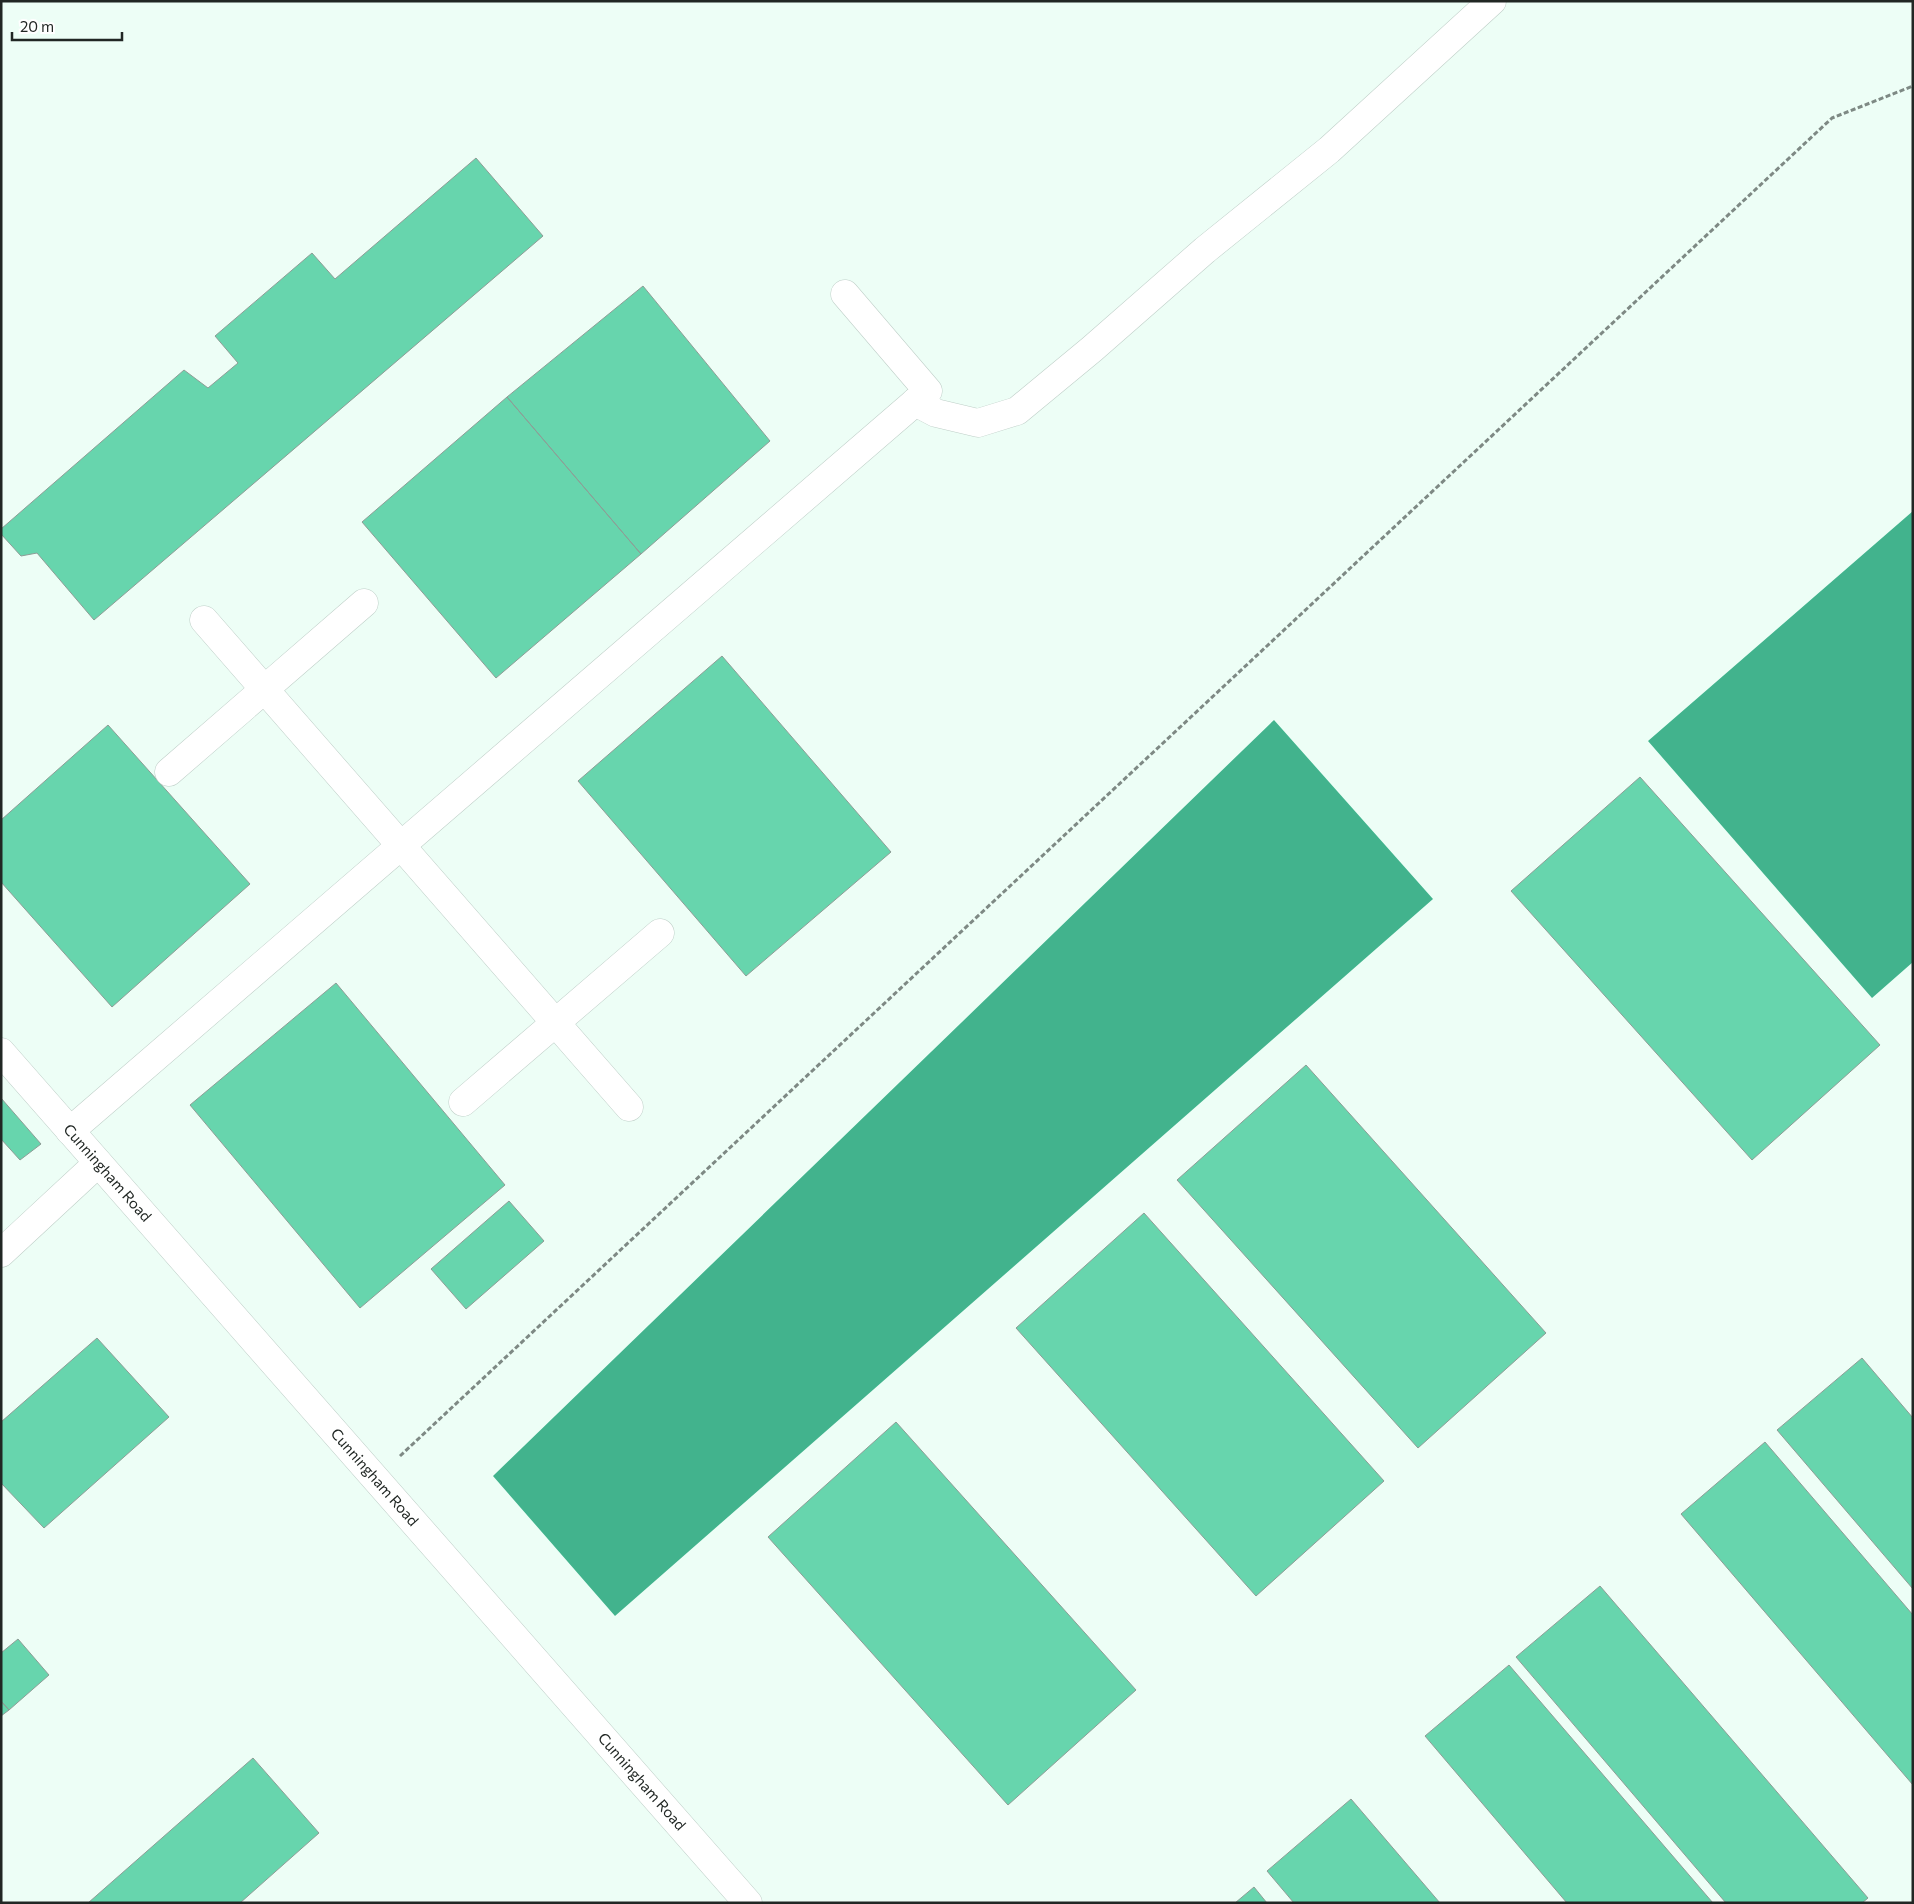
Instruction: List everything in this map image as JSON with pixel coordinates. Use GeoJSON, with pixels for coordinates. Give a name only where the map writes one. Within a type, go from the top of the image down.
{"type":"FeatureCollection","features":[{"type":"Feature","properties":{"kind":"street"},"geometry":{"type":"LineString","coordinates":[[915,402],[936,413],[978,423],[1017,412],[1205,250],[1329,150],[1492,1]]}},
{"type":"Feature","properties":{"kind":"street"},"geometry":{"type":"LineString","coordinates":[[70,1131],[928,391],[845,294]]}},
{"type":"Feature","properties":{"kind":"street"},"geometry":{"type":"LineString","coordinates":[[169,772],[364,603]]}},
{"type":"Feature","properties":{"kind":"street"},"geometry":{"type":"LineString","coordinates":[[204,620],[629,1107]]}},
{"type":"Feature","properties":{"kind":"street"},"geometry":{"type":"LineString","coordinates":[[462,1102],[660,933]]}},
{"type":"Feature","properties":{"kind":"street","name":"Cunningham Road"},"geometry":{"type":"LineString","coordinates":[[1,1052],[748,1903]]}},
{"type":"Feature","properties":{"kind":"street"},"geometry":{"type":"LineString","coordinates":[[1,1252],[98,1163]]}},
{"type":"Feature","properties":{"kind":"path"},"geometry":{"type":"LineString","coordinates":[[375,1479],[1832,118],[1913,86]]}},
{"type":"Feature","properties":{"kind":"shaded area"},"geometry":{"type":"Polygon","coordinates":[[[1913,511],[1913,962],[1872,998],[1648,741],[1913,511]]]}},
{"type":"Feature","properties":{"kind":"shaded area"},"geometry":{"type":"Polygon","coordinates":[[[1274,720],[1433,899],[615,1616],[493,1476],[1274,720]]]}},
{"type":"Feature","properties":{"kind":"building"},"geometry":{"type":"Polygon","coordinates":[[[476,158],[543,236],[94,620],[37,553],[21,556],[1,534],[1,529],[184,370],[208,388],[238,363],[215,336],[312,253],[335,279],[476,158]]]}},
{"type":"Feature","properties":{"kind":"building"},"geometry":{"type":"Polygon","coordinates":[[[643,286],[770,441],[641,554],[507,397],[643,286]]]}},
{"type":"Feature","properties":{"kind":"building"},"geometry":{"type":"Polygon","coordinates":[[[507,397],[641,554],[496,678],[362,522],[507,397]]]}},
{"type":"Feature","properties":{"kind":"building"},"geometry":{"type":"Polygon","coordinates":[[[722,656],[891,852],[746,976],[578,781],[722,656]]]}},
{"type":"Feature","properties":{"kind":"building"},"geometry":{"type":"Polygon","coordinates":[[[108,725],[250,884],[112,1007],[1,882],[1,820],[108,725]]]}},
{"type":"Feature","properties":{"kind":"building"},"geometry":{"type":"Polygon","coordinates":[[[1640,777],[1880,1045],[1752,1160],[1511,891],[1640,777]]]}},
{"type":"Feature","properties":{"kind":"building"},"geometry":{"type":"Polygon","coordinates":[[[336,983],[505,1185],[360,1308],[190,1105],[336,983]]]}},
{"type":"Feature","properties":{"kind":"building"},"geometry":{"type":"Polygon","coordinates":[[[1306,1065],[1546,1333],[1418,1448],[1177,1180],[1306,1065]]]}},
{"type":"Feature","properties":{"kind":"building"},"geometry":{"type":"Polygon","coordinates":[[[1,1098],[41,1144],[20,1160],[1,1139],[1,1098]]]}},
{"type":"Feature","properties":{"kind":"building"},"geometry":{"type":"Polygon","coordinates":[[[509,1201],[544,1241],[466,1309],[431,1269],[509,1201]]]}},
{"type":"Feature","properties":{"kind":"building"},"geometry":{"type":"Polygon","coordinates":[[[1144,1213],[1384,1481],[1256,1596],[1016,1328],[1144,1213]]]}},
{"type":"Feature","properties":{"kind":"building"},"geometry":{"type":"Polygon","coordinates":[[[97,1338],[169,1417],[44,1528],[1,1483],[1,1422],[97,1338]]]}},
{"type":"Feature","properties":{"kind":"building"},"geometry":{"type":"Polygon","coordinates":[[[1862,1358],[1913,1418],[1913,1589],[1777,1430],[1862,1358]]]}},
{"type":"Feature","properties":{"kind":"building"},"geometry":{"type":"Polygon","coordinates":[[[896,1422],[1136,1690],[1008,1805],[768,1537],[896,1422]]]}},
{"type":"Feature","properties":{"kind":"building"},"geometry":{"type":"Polygon","coordinates":[[[1765,1442],[1913,1615],[1913,1785],[1681,1514],[1765,1442]]]}},
{"type":"Feature","properties":{"kind":"building"},"geometry":{"type":"Polygon","coordinates":[[[1600,1586],[1868,1898],[1862,1903],[1726,1903],[1516,1657],[1600,1586]]]}},
{"type":"Feature","properties":{"kind":"building"},"geometry":{"type":"Polygon","coordinates":[[[18,1639],[49,1675],[9,1710],[1,1701],[1,1653],[18,1639]]]}},
{"type":"Feature","properties":{"kind":"building"},"geometry":{"type":"Polygon","coordinates":[[[1509,1665],[1713,1903],[1567,1903],[1425,1736],[1509,1665]]]}},
{"type":"Feature","properties":{"kind":"building"},"geometry":{"type":"Polygon","coordinates":[[[1,1701],[9,1710],[1,1716],[1,1701]]]}},
{"type":"Feature","properties":{"kind":"building"},"geometry":{"type":"Polygon","coordinates":[[[253,1758],[319,1833],[240,1903],[88,1903],[253,1758]]]}},
{"type":"Feature","properties":{"kind":"building"},"geometry":{"type":"Polygon","coordinates":[[[1351,1799],[1440,1903],[1294,1903],[1267,1871],[1351,1799]]]}},
{"type":"Feature","properties":{"kind":"building"},"geometry":{"type":"Polygon","coordinates":[[[1254,1887],[1267,1903],[1235,1903],[1254,1887]]]}}]}
